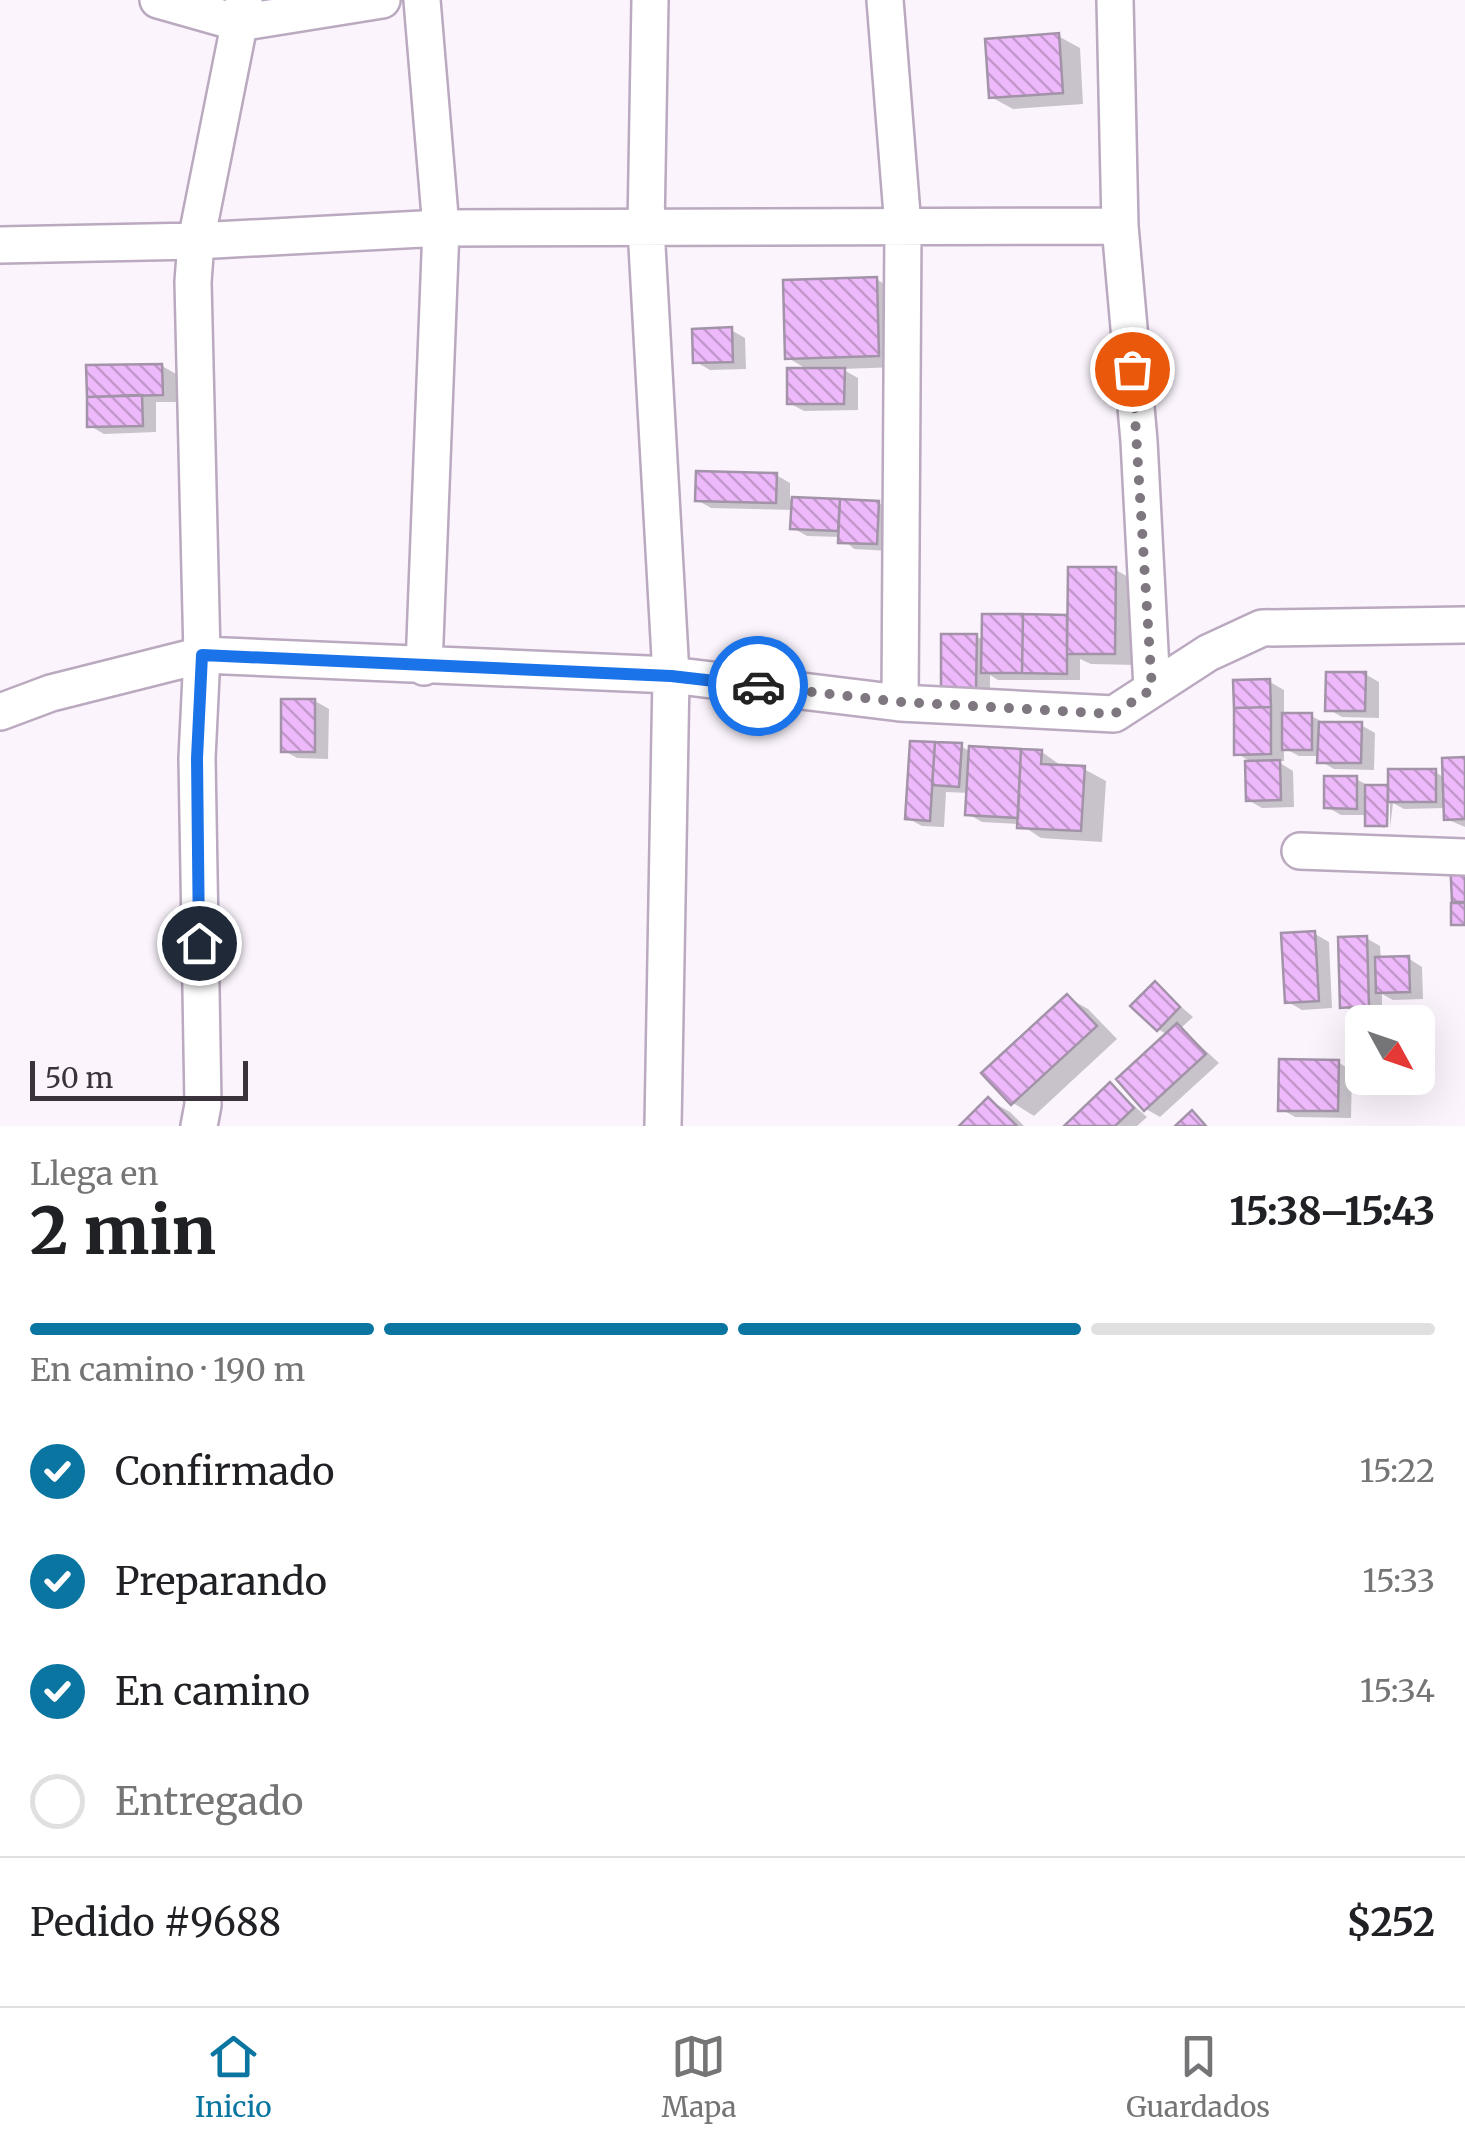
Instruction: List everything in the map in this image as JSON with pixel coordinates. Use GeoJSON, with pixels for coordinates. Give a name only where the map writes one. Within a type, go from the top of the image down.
{"type":"FeatureCollection","features":[{"type":"Feature","properties":{"kind":"street"},"geometry":{"type":"LineString","coordinates":[[158,0],[241,12],[382,0]]}},
{"type":"Feature","properties":{"kind":"street"},"geometry":{"type":"LineString","coordinates":[[422,0],[441,228],[424,667]]}},
{"type":"Feature","properties":{"kind":"street"},"geometry":{"type":"LineString","coordinates":[[650,0],[646,228],[671,676],[663,1126]]}},
{"type":"Feature","properties":{"kind":"street"},"geometry":{"type":"LineString","coordinates":[[885,0],[903,227],[900,702]]}},
{"type":"Feature","properties":{"kind":"street"},"geometry":{"type":"LineString","coordinates":[[1115,0],[1120,226],[1139,441],[1152,689]]}},
{"type":"Feature","properties":{"kind":"street"},"geometry":{"type":"LineString","coordinates":[[200,1126],[203,1104],[197,758],[202,655],[193,282],[196,241],[241,12]]}},
{"type":"Feature","properties":{"kind":"street"},"geometry":{"type":"LineString","coordinates":[[0,245],[196,241],[441,228],[1120,226]]}},
{"type":"Feature","properties":{"kind":"street"},"geometry":{"type":"LineString","coordinates":[[0,712],[51,693],[202,655],[671,676],[900,702],[1114,714],[1208,653],[1262,628],[1465,624]]}},
{"type":"Feature","properties":{"kind":"street"},"geometry":{"type":"LineString","coordinates":[[1300,850],[1465,856]]}},
{"type":"Feature","properties":{"kind":"building"},"geometry":{"type":"Polygon","coordinates":[[[1059,33],[1063,93],[989,98],[985,39],[1059,33]]]}},
{"type":"Feature","properties":{"kind":"building"},"geometry":{"type":"Polygon","coordinates":[[[877,277],[879,356],[785,359],[783,280],[877,277]]]}},
{"type":"Feature","properties":{"kind":"building"},"geometry":{"type":"Polygon","coordinates":[[[732,327],[733,362],[693,363],[692,329],[732,327]]]}},
{"type":"Feature","properties":{"kind":"building"},"geometry":{"type":"Polygon","coordinates":[[[162,364],[163,395],[87,397],[86,365],[162,364]]]}},
{"type":"Feature","properties":{"kind":"building"},"geometry":{"type":"Polygon","coordinates":[[[787,368],[845,368],[844,404],[787,404],[787,368]]]}},
{"type":"Feature","properties":{"kind":"building"},"geometry":{"type":"Polygon","coordinates":[[[142,395],[143,426],[87,427],[87,397],[142,395]]]}},
{"type":"Feature","properties":{"kind":"building"},"geometry":{"type":"Polygon","coordinates":[[[696,471],[777,473],[776,503],[695,501],[696,471]]]}},
{"type":"Feature","properties":{"kind":"building"},"geometry":{"type":"Polygon","coordinates":[[[792,497],[840,499],[838,531],[790,529],[792,497]]]}},
{"type":"Feature","properties":{"kind":"building"},"geometry":{"type":"Polygon","coordinates":[[[840,499],[879,501],[877,544],[838,543],[840,499]]]}},
{"type":"Feature","properties":{"kind":"building"},"geometry":{"type":"Polygon","coordinates":[[[1068,567],[1116,567],[1115,654],[1067,654],[1068,567]]]}},
{"type":"Feature","properties":{"kind":"building"},"geometry":{"type":"Polygon","coordinates":[[[982,614],[1023,614],[1022,673],[981,673],[982,614]]]}},
{"type":"Feature","properties":{"kind":"building"},"geometry":{"type":"Polygon","coordinates":[[[1023,614],[1067,615],[1067,674],[1022,673],[1023,614]]]}},
{"type":"Feature","properties":{"kind":"building"},"geometry":{"type":"Polygon","coordinates":[[[941,634],[977,634],[976,690],[941,690],[941,634]]]}},
{"type":"Feature","properties":{"kind":"building"},"geometry":{"type":"Polygon","coordinates":[[[1326,672],[1366,672],[1365,711],[1325,711],[1326,672]]]}},
{"type":"Feature","properties":{"kind":"building"},"geometry":{"type":"Polygon","coordinates":[[[1270,679],[1271,707],[1234,708],[1233,680],[1270,679]]]}},
{"type":"Feature","properties":{"kind":"building"},"geometry":{"type":"Polygon","coordinates":[[[281,699],[315,699],[315,752],[281,752],[281,699]]]}},
{"type":"Feature","properties":{"kind":"building"},"geometry":{"type":"Polygon","coordinates":[[[1271,707],[1271,754],[1234,755],[1234,708],[1271,707]]]}},
{"type":"Feature","properties":{"kind":"building"},"geometry":{"type":"Polygon","coordinates":[[[1282,713],[1312,713],[1312,750],[1282,750],[1282,713]]]}},
{"type":"Feature","properties":{"kind":"building"},"geometry":{"type":"Polygon","coordinates":[[[1319,722],[1362,722],[1361,763],[1317,763],[1319,722]]]}},
{"type":"Feature","properties":{"kind":"building"},"geometry":{"type":"Polygon","coordinates":[[[910,741],[935,742],[930,821],[905,819],[910,741]]]}},
{"type":"Feature","properties":{"kind":"building"},"geometry":{"type":"Polygon","coordinates":[[[935,742],[962,743],[959,787],[932,785],[935,742]]]}},
{"type":"Feature","properties":{"kind":"building"},"geometry":{"type":"Polygon","coordinates":[[[969,746],[1021,749],[1018,818],[965,815],[969,746]]]}},
{"type":"Feature","properties":{"kind":"building"},"geometry":{"type":"Polygon","coordinates":[[[1021,749],[1042,750],[1041,764],[1085,766],[1081,831],[1017,828],[1021,749]]]}},
{"type":"Feature","properties":{"kind":"building"},"geometry":{"type":"Polygon","coordinates":[[[1465,757],[1465,819],[1444,820],[1442,758],[1465,757]]]}},
{"type":"Feature","properties":{"kind":"building"},"geometry":{"type":"Polygon","coordinates":[[[1280,760],[1281,800],[1246,801],[1245,761],[1280,760]]]}},
{"type":"Feature","properties":{"kind":"building"},"geometry":{"type":"Polygon","coordinates":[[[1388,769],[1436,769],[1436,802],[1388,802],[1388,769]]]}},
{"type":"Feature","properties":{"kind":"building"},"geometry":{"type":"Polygon","coordinates":[[[1324,776],[1357,776],[1357,809],[1324,808],[1324,776]]]}},
{"type":"Feature","properties":{"kind":"building"},"geometry":{"type":"Polygon","coordinates":[[[1365,785],[1388,785],[1387,826],[1365,826],[1365,785]]]}},
{"type":"Feature","properties":{"kind":"building"},"geometry":{"type":"Polygon","coordinates":[[[1465,858],[1465,902],[1452,902],[1450,859],[1465,858]]]}},
{"type":"Feature","properties":{"kind":"building"},"geometry":{"type":"Polygon","coordinates":[[[1451,903],[1465,903],[1465,925],[1451,925],[1451,903]]]}},
{"type":"Feature","properties":{"kind":"building"},"geometry":{"type":"Polygon","coordinates":[[[1315,931],[1319,1001],[1285,1003],[1281,933],[1315,931]]]}},
{"type":"Feature","properties":{"kind":"building"},"geometry":{"type":"Polygon","coordinates":[[[1367,936],[1369,1005],[1340,1008],[1338,937],[1367,936]]]}},
{"type":"Feature","properties":{"kind":"building"},"geometry":{"type":"Polygon","coordinates":[[[1409,956],[1410,992],[1376,993],[1375,957],[1409,956]]]}},
{"type":"Feature","properties":{"kind":"building"},"geometry":{"type":"Polygon","coordinates":[[[1155,981],[1180,1007],[1157,1031],[1130,1006],[1155,981]]]}},
{"type":"Feature","properties":{"kind":"building"},"geometry":{"type":"Polygon","coordinates":[[[1067,994],[1097,1026],[1011,1105],[981,1073],[1067,994]]]}},
{"type":"Feature","properties":{"kind":"building"},"geometry":{"type":"Polygon","coordinates":[[[1177,1023],[1206,1054],[1144,1111],[1116,1079],[1177,1023]]]}},
{"type":"Feature","properties":{"kind":"building"},"geometry":{"type":"Polygon","coordinates":[[[1279,1059],[1339,1060],[1338,1111],[1278,1111],[1279,1059]]]}},
{"type":"Feature","properties":{"kind":"building"},"geometry":{"type":"Polygon","coordinates":[[[1110,1082],[1134,1108],[1115,1126],[1064,1126],[1110,1082]]]}},
{"type":"Feature","properties":{"kind":"building"},"geometry":{"type":"Polygon","coordinates":[[[988,1097],[1017,1126],[959,1126],[988,1097]]]}},
{"type":"Feature","properties":{"kind":"building"},"geometry":{"type":"Polygon","coordinates":[[[1192,1110],[1206,1126],[1175,1126],[1192,1110]]]}},
{"type":"Feature","properties":{"kind":"way so far"},"geometry":{"type":"LineString","coordinates":[[758,686],[900,702],[1114,714],[1152,689],[1132,369]]}},
{"type":"Feature","properties":{"kind":"route"},"geometry":{"type":"LineString","coordinates":[[199,943],[197,758],[202,655],[671,676],[758,686]]}}]}
